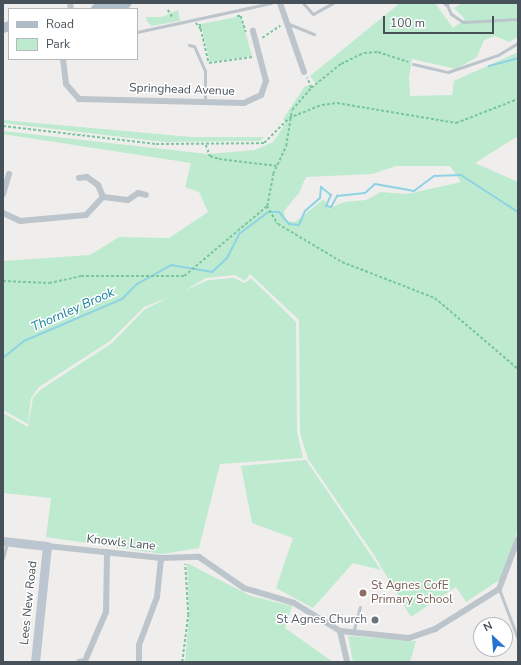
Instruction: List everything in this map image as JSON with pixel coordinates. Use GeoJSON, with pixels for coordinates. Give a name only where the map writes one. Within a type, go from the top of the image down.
{"type":"FeatureCollection","features":[{"type":"Feature","properties":{"kind":"main road"},"geometry":{"type":"LineString","coordinates":[[101,8],[126,3]]}},
{"type":"Feature","properties":{"kind":"street"},"geometry":{"type":"LineString","coordinates":[[280,3],[304,72]]}},
{"type":"Feature","properties":{"kind":"street","name":"Springhead Avenue"},"geometry":{"type":"LineString","coordinates":[[63,60],[66,84],[79,98],[244,103],[261,95],[266,81],[257,41],[253,32]]}},
{"type":"Feature","properties":{"kind":"street"},"geometry":{"type":"LineString","coordinates":[[3,194],[9,174]]}},
{"type":"Feature","properties":{"kind":"street"},"geometry":{"type":"LineString","coordinates":[[79,178],[87,177],[98,185],[103,197]]}},
{"type":"Feature","properties":{"kind":"street"},"geometry":{"type":"LineString","coordinates":[[103,197],[128,200],[138,193],[146,195]]}},
{"type":"Feature","properties":{"kind":"street"},"geometry":{"type":"LineString","coordinates":[[3,213],[20,221],[86,215],[103,197]]}},
{"type":"Feature","properties":{"kind":"street"},"geometry":{"type":"LineString","coordinates":[[347,662],[340,631],[417,638],[499,589],[518,539]]}},
{"type":"Feature","properties":{"kind":"street"},"geometry":{"type":"LineString","coordinates":[[5,541],[47,546]]}},
{"type":"Feature","properties":{"kind":"street","name":"Knowls Lane"},"geometry":{"type":"LineString","coordinates":[[47,546],[161,558],[185,555],[213,564],[244,588],[294,604],[340,631]]}},
{"type":"Feature","properties":{"kind":"street","name":"Lees New Road"},"geometry":{"type":"LineString","coordinates":[[35,662],[47,546]]}},
{"type":"Feature","properties":{"kind":"street"},"geometry":{"type":"LineString","coordinates":[[79,662],[85,661],[106,612],[107,552]]}},
{"type":"Feature","properties":{"kind":"street"},"geometry":{"type":"LineString","coordinates":[[138,662],[139,645],[157,598],[161,558]]}},
{"type":"Feature","properties":{"kind":"lane"},"geometry":{"type":"LineString","coordinates":[[138,32],[271,3]]}},
{"type":"Feature","properties":{"kind":"lane"},"geometry":{"type":"LineString","coordinates":[[303,3],[313,14],[333,3]]}},
{"type":"Feature","properties":{"kind":"lane"},"geometry":{"type":"LineString","coordinates":[[446,4],[451,14],[463,22],[518,19]]}},
{"type":"Feature","properties":{"kind":"lane"},"geometry":{"type":"LineString","coordinates":[[287,22],[293,28],[314,34]]}},
{"type":"Feature","properties":{"kind":"lane"},"geometry":{"type":"LineString","coordinates":[[413,64],[448,72],[498,56],[518,43]]}},
{"type":"Feature","properties":{"kind":"lane"},"geometry":{"type":"LineString","coordinates":[[189,45],[194,46],[205,71],[205,102]]}},
{"type":"Feature","properties":{"kind":"lane"},"geometry":{"type":"LineString","coordinates":[[3,558],[5,541]]}},
{"type":"Feature","properties":{"kind":"lane"},"geometry":{"type":"LineString","coordinates":[[499,589],[518,639]]}},
{"type":"Feature","properties":{"kind":"lane"},"geometry":{"type":"LineString","coordinates":[[354,633],[360,607]]}},
{"type":"Feature","properties":{"kind":"path"},"geometry":{"type":"LineString","coordinates":[[168,10],[169,14]]}},
{"type":"Feature","properties":{"kind":"path"},"geometry":{"type":"LineString","coordinates":[[234,17],[241,16],[247,36]]}},
{"type":"Feature","properties":{"kind":"path"},"geometry":{"type":"LineString","coordinates":[[195,19],[197,28],[201,29]]}},
{"type":"Feature","properties":{"kind":"path"},"geometry":{"type":"LineString","coordinates":[[206,22],[200,24],[209,63],[253,57],[251,50]]}},
{"type":"Feature","properties":{"kind":"path"},"geometry":{"type":"LineString","coordinates":[[257,41],[287,22]]}},
{"type":"Feature","properties":{"kind":"path"},"geometry":{"type":"LineString","coordinates":[[3,126],[76,137],[206,144],[264,143],[289,118],[311,88],[341,64],[364,53],[378,52],[413,64]]}},
{"type":"Feature","properties":{"kind":"path"},"geometry":{"type":"LineString","coordinates":[[304,72],[311,88]]}},
{"type":"Feature","properties":{"kind":"path"},"geometry":{"type":"LineString","coordinates":[[289,118],[337,103],[456,123],[518,99]]}},
{"type":"Feature","properties":{"kind":"path"},"geometry":{"type":"LineString","coordinates":[[3,281],[49,283],[81,276],[145,278],[184,276],[196,264],[267,206],[278,166],[286,146],[289,118]]}},
{"type":"Feature","properties":{"kind":"path"},"geometry":{"type":"LineString","coordinates":[[206,144],[210,156],[219,159],[278,166]]}},
{"type":"Feature","properties":{"kind":"path"},"geometry":{"type":"LineString","coordinates":[[267,206],[278,224],[342,262],[435,298],[518,370]]}},
{"type":"Feature","properties":{"kind":"path"},"geometry":{"type":"LineString","coordinates":[[182,662],[188,615],[185,555]]}},
{"type":"Feature","properties":{"kind":"green space"},"geometry":{"type":"Polygon","coordinates":[[[400,3],[435,3],[453,28],[465,19],[454,8],[462,3],[518,3],[518,37],[509,42],[495,36],[484,40],[477,57],[456,69],[412,59],[409,77],[410,96],[452,95],[454,81],[518,52],[518,136],[475,163],[518,182],[518,529],[501,579],[466,602],[456,587],[411,617],[374,555],[308,459],[300,433],[299,320],[250,274],[245,281],[235,275],[206,278],[184,291],[208,280],[234,278],[245,283],[251,278],[296,322],[297,431],[303,458],[220,464],[199,548],[162,554],[46,537],[51,498],[3,493],[3,413],[28,427],[33,398],[40,390],[112,343],[145,309],[170,297],[144,307],[110,341],[39,387],[31,398],[28,424],[3,410],[3,261],[90,255],[119,237],[169,238],[208,212],[199,192],[185,187],[191,163],[3,134],[3,131],[208,154],[255,150],[273,142],[286,123],[283,119],[305,86],[317,85],[310,76],[400,3]],[[396,166],[372,174],[306,177],[299,193],[284,211],[285,221],[295,222],[324,199],[328,209],[344,202],[366,200],[381,192],[407,194],[461,182],[450,166],[396,166]]]}},
{"type":"Feature","properties":{"kind":"green space"},"geometry":{"type":"Polygon","coordinates":[[[178,10],[180,21],[151,26],[147,21],[146,17],[162,17],[178,10]]]}},
{"type":"Feature","properties":{"kind":"green space"},"geometry":{"type":"Polygon","coordinates":[[[241,16],[252,56],[210,62],[201,24],[241,16]]]}},
{"type":"Feature","properties":{"kind":"green space"},"geometry":{"type":"Polygon","coordinates":[[[3,120],[192,137],[264,137],[260,141],[164,142],[3,123],[3,120]]]}},
{"type":"Feature","properties":{"kind":"green space"},"geometry":{"type":"Polygon","coordinates":[[[306,460],[381,570],[353,563],[313,608],[276,588],[293,538],[252,523],[241,466],[306,460]]]}},
{"type":"Feature","properties":{"kind":"green space"},"geometry":{"type":"Polygon","coordinates":[[[187,563],[251,596],[292,606],[285,628],[333,662],[185,662],[189,615],[187,563]]]}},
{"type":"Feature","properties":{"kind":"green space"},"geometry":{"type":"Polygon","coordinates":[[[348,636],[416,641],[410,662],[353,662],[348,636]]]}},
{"type":"Feature","properties":{"kind":"waterway"},"geometry":{"type":"LineString","coordinates":[[489,66],[518,58]]}},
{"type":"Feature","properties":{"kind":"waterway","name":"Thornley Brook"},"geometry":{"type":"LineString","coordinates":[[3,358],[24,341],[122,299],[137,284],[171,265],[212,272],[227,258],[239,234],[268,212],[279,212],[289,224],[299,225],[305,211],[320,198],[321,187],[331,195],[326,206],[331,207],[337,196],[365,193],[375,184],[414,191],[434,176],[461,175],[518,212]]}},
{"type":"Feature","properties":{"kind":"place","name":"St Agnes CofE Primary School"},"geometry":{"type":"Point","coordinates":[363,593]}},
{"type":"Feature","properties":{"kind":"place","name":"St Agnes Church"},"geometry":{"type":"Point","coordinates":[375,620]}}]}
